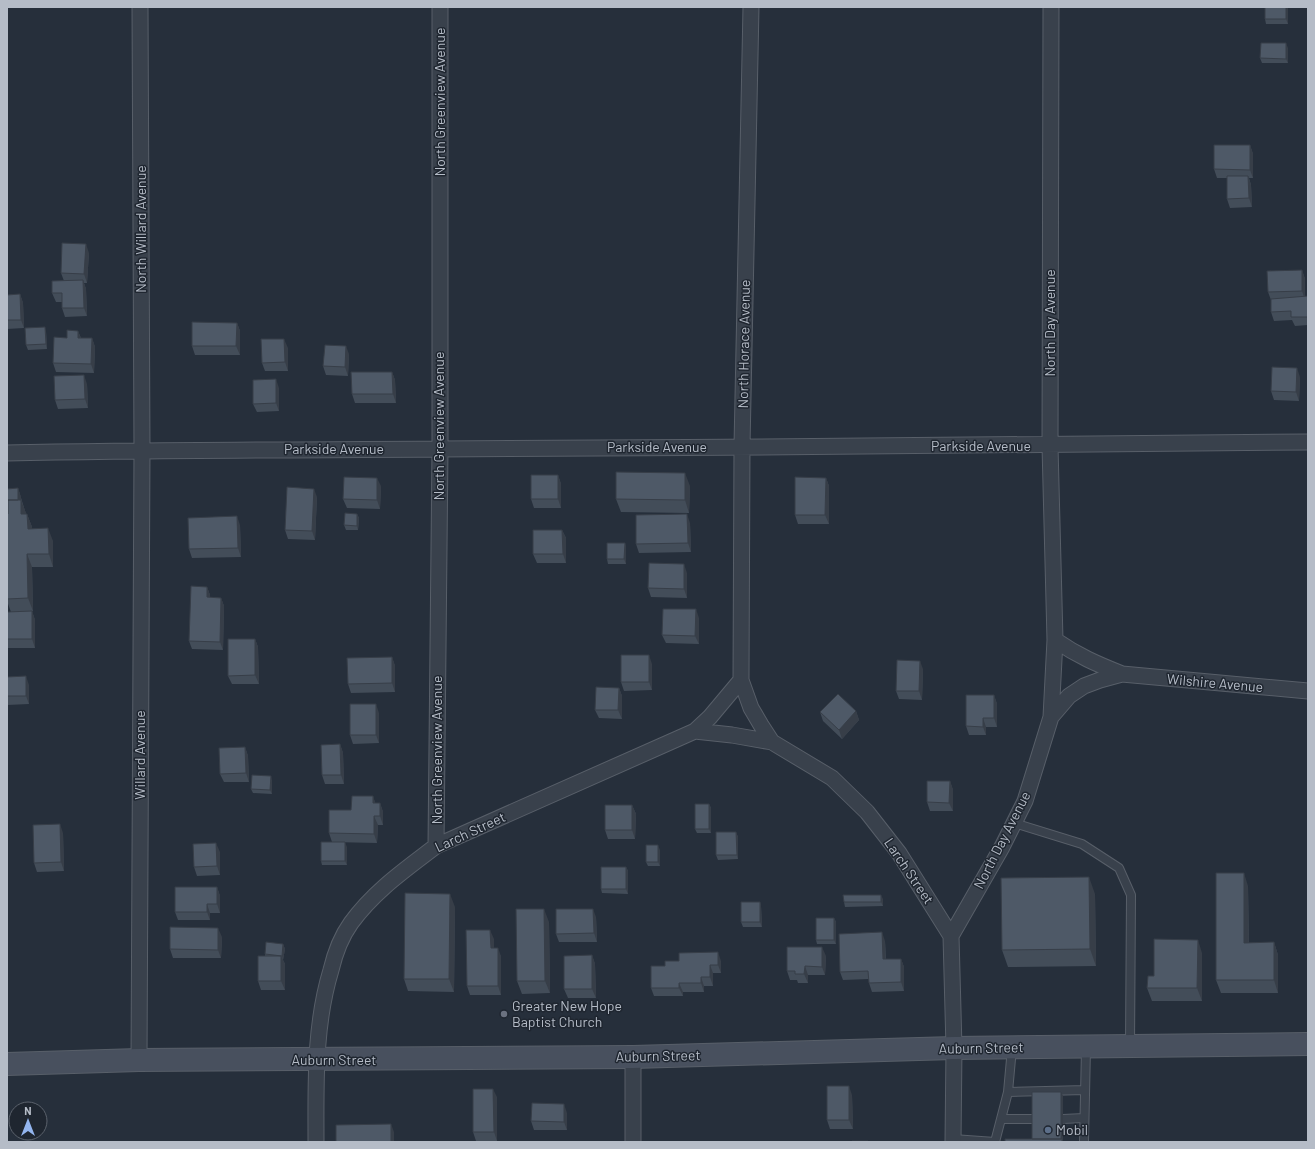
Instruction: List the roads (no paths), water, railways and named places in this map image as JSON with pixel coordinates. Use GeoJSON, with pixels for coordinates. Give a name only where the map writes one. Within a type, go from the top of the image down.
{"type":"FeatureCollection","features":[{"type":"Feature","properties":{"kind":"main road","name":"Auburn Street"},"geometry":{"type":"LineString","coordinates":[[7,1064],[139,1060],[316,1060],[633,1056],[954,1048],[1308,1044]]}},
{"type":"Feature","properties":{"kind":"street","name":"North Willard Avenue"},"geometry":{"type":"LineString","coordinates":[[140,7],[142,450]]}},
{"type":"Feature","properties":{"kind":"street","name":"North Greenview Avenue"},"geometry":{"type":"LineString","coordinates":[[436,846],[440,449],[440,7]]}},
{"type":"Feature","properties":{"kind":"street","name":"North Horace Avenue"},"geometry":{"type":"LineString","coordinates":[[741,680],[742,446],[751,7]]}},
{"type":"Feature","properties":{"kind":"street","name":"North Day Avenue"},"geometry":{"type":"LineString","coordinates":[[951,936],[1002,847],[1025,801],[1051,717],[1055,640],[1050,446],[1051,7]]}},
{"type":"Feature","properties":{"kind":"street","name":"Parkside Avenue"},"geometry":{"type":"LineString","coordinates":[[7,453],[142,450],[742,446],[1050,446],[1308,442]]}},
{"type":"Feature","properties":{"kind":"street","name":"Willard Avenue"},"geometry":{"type":"LineString","coordinates":[[139,1060],[142,450]]}},
{"type":"Feature","properties":{"kind":"street"},"geometry":{"type":"LineString","coordinates":[[1055,640],[1093,663],[1122,674]]}},
{"type":"Feature","properties":{"kind":"street","name":"North Day Avenue"},"geometry":{"type":"LineString","coordinates":[[1051,717],[1069,696],[1084,686],[1122,674]]}},
{"type":"Feature","properties":{"kind":"street","name":"Wilshire Avenue"},"geometry":{"type":"LineString","coordinates":[[1122,674],[1308,691]]}},
{"type":"Feature","properties":{"kind":"street","name":"Larch Street"},"geometry":{"type":"LineString","coordinates":[[316,1060],[320,1014],[325,988],[337,948],[351,923],[372,898],[400,873],[436,846],[694,731],[710,717],[741,680]]}},
{"type":"Feature","properties":{"kind":"street","name":"Larch Street"},"geometry":{"type":"LineString","coordinates":[[741,680],[751,708],[760,726],[772,742]]}},
{"type":"Feature","properties":{"kind":"street","name":"Larch Street"},"geometry":{"type":"LineString","coordinates":[[694,731],[732,735],[772,742],[832,778],[867,812],[899,853],[951,936]]}},
{"type":"Feature","properties":{"kind":"street"},"geometry":{"type":"LineString","coordinates":[[951,936],[954,1048],[953,1140]]}},
{"type":"Feature","properties":{"kind":"street"},"geometry":{"type":"LineString","coordinates":[[633,1056],[633,1142]]}},
{"type":"Feature","properties":{"kind":"street"},"geometry":{"type":"LineString","coordinates":[[316,1060],[316,1142]]}},
{"type":"Feature","properties":{"kind":"lane"},"geometry":{"type":"LineString","coordinates":[[1014,823],[1082,844],[1119,868],[1131,895],[1130,1047]]}},
{"type":"Feature","properties":{"kind":"lane"},"geometry":{"type":"LineString","coordinates":[[1084,1142],[1086,1047]]}},
{"type":"Feature","properties":{"kind":"lane"},"geometry":{"type":"LineString","coordinates":[[953,1140],[995,1142],[1008,1092],[1012,1048]]}},
{"type":"Feature","properties":{"kind":"lane"},"geometry":{"type":"LineString","coordinates":[[1008,1092],[1085,1090]]}},
{"type":"Feature","properties":{"kind":"lane"},"geometry":{"type":"LineString","coordinates":[[1063,1119],[1084,1118]]}},
{"type":"Feature","properties":{"kind":"lane"},"geometry":{"type":"LineString","coordinates":[[1001,1119],[1033,1119]]}},
{"type":"Feature","properties":{"kind":"place","name":"Greater New Hope Baptist Church"},"geometry":{"type":"Point","coordinates":[504,1014]}},
{"type":"Feature","properties":{"kind":"place","name":"Mobil"},"geometry":{"type":"Point","coordinates":[1048,1130]}}]}
